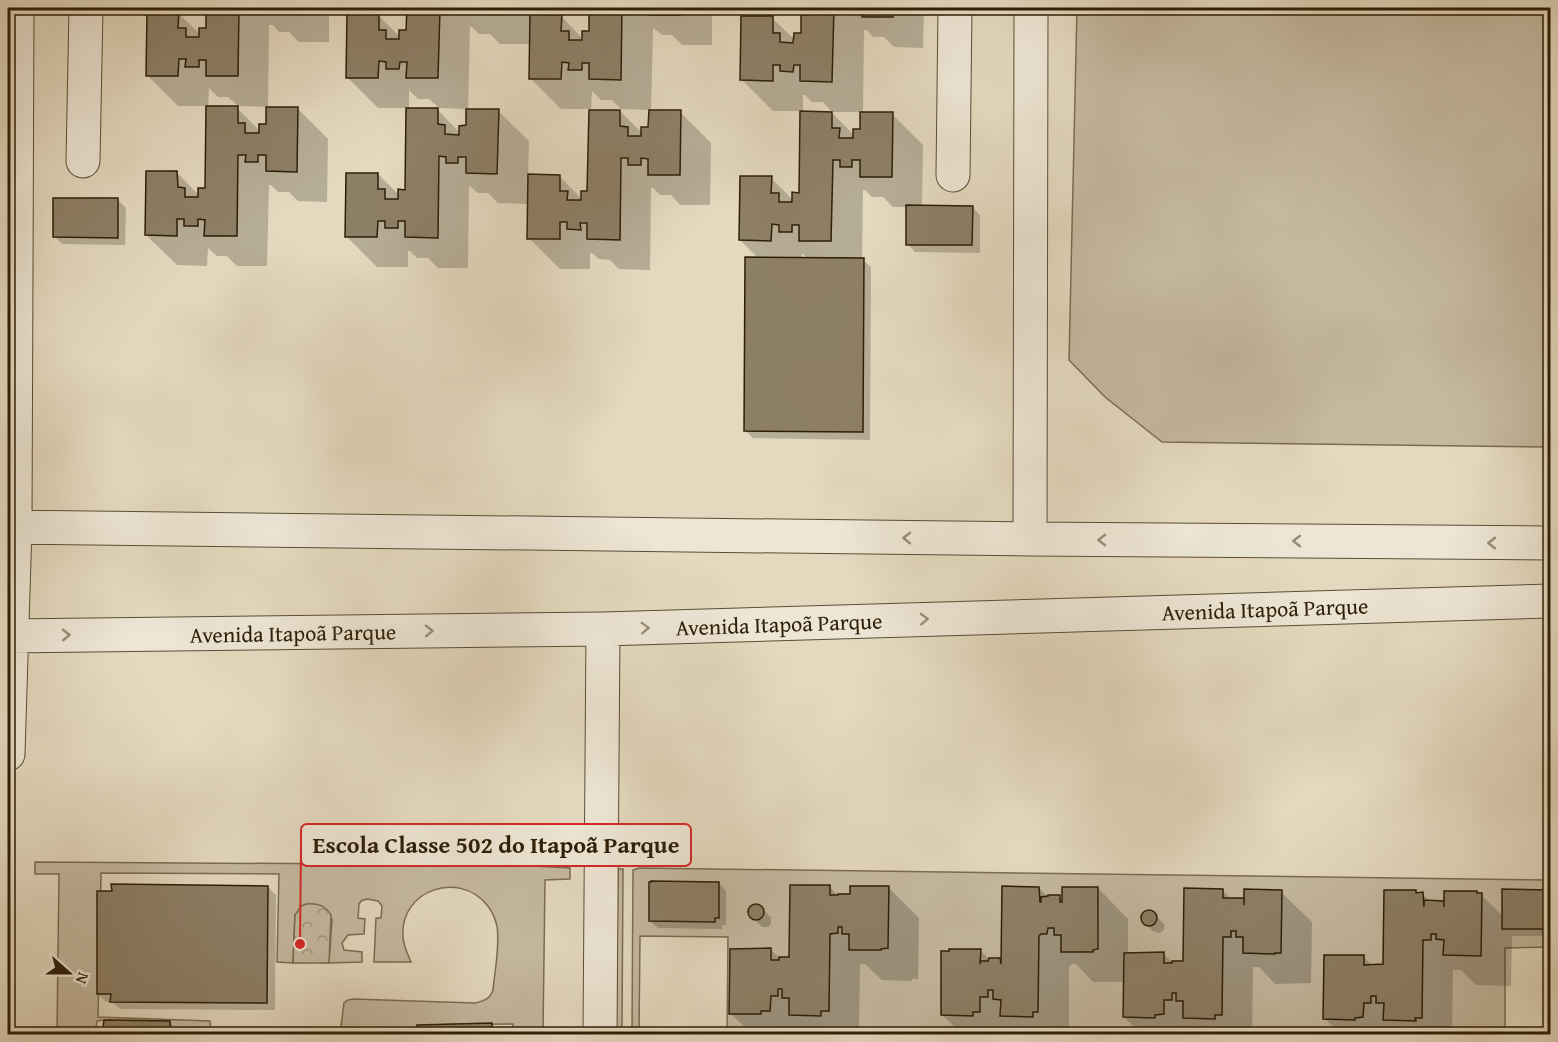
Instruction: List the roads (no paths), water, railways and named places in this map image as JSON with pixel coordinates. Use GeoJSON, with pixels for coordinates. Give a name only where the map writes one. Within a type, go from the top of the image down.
{"type":"FeatureCollection","features":[{"type":"Feature","properties":{"kind":"street"},"geometry":{"type":"LineString","coordinates":[[8,754],[17,8]]}},
{"type":"Feature","properties":{"kind":"street"},"geometry":{"type":"LineString","coordinates":[[83,161],[86,8]]}},
{"type":"Feature","properties":{"kind":"street"},"geometry":{"type":"LineString","coordinates":[[953,175],[955,8]]}},
{"type":"Feature","properties":{"kind":"street"},"geometry":{"type":"LineString","coordinates":[[1030,539],[1031,8]]}},
{"type":"Feature","properties":{"kind":"street"},"geometry":{"type":"LineString","coordinates":[[11,527],[1551,543]]}},
{"type":"Feature","properties":{"kind":"street","name":"Avenida Itapoã Parque"},"geometry":{"type":"LineString","coordinates":[[9,636],[603,629],[1551,600]]}},
{"type":"Feature","properties":{"kind":"street"},"geometry":{"type":"LineString","coordinates":[[600,1035],[603,629]]}},
{"type":"Feature","properties":{"kind":"place","name":"Escola Classe 502 do Itapoã Parque"},"geometry":{"type":"Point","coordinates":[300,944]}}]}
